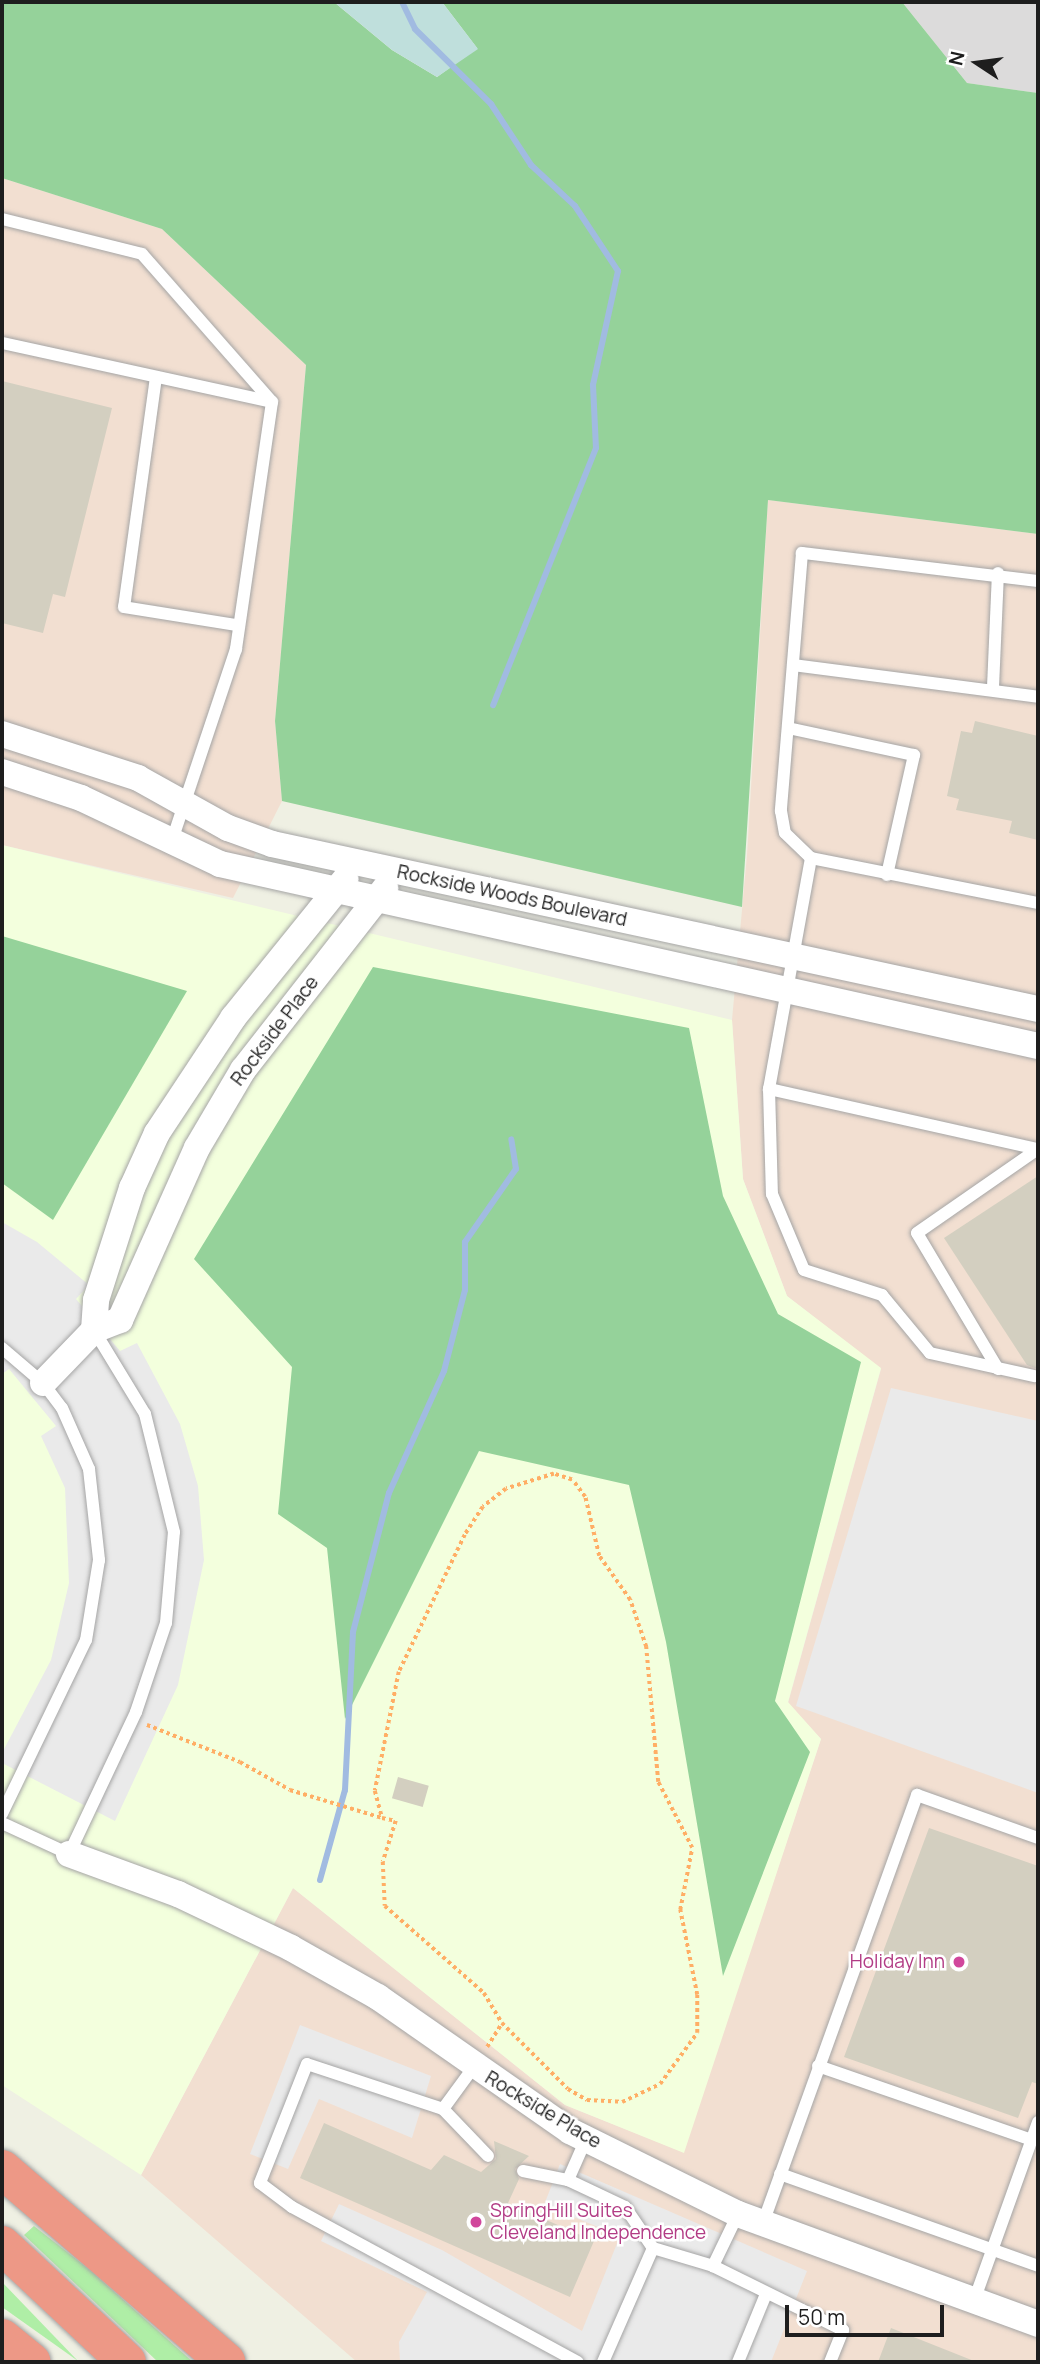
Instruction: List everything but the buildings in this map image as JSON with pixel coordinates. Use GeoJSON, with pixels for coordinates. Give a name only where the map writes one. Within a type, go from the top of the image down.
{"type":"FeatureCollection","features":[{"type":"Feature","properties":{"kind":"highway"},"geometry":{"type":"LineString","coordinates":[[2,2169],[226,2362]]}},
{"type":"Feature","properties":{"kind":"highway"},"geometry":{"type":"LineString","coordinates":[[2,2245],[127,2362]]}},
{"type":"Feature","properties":{"kind":"highway"},"geometry":{"type":"LineString","coordinates":[[2,2338],[32,2362]]}},
{"type":"Feature","properties":{"kind":"street","name":"Rockside Woods Boulevard"},"geometry":{"type":"LineString","coordinates":[[2,734],[102,764],[188,804],[228,828],[272,844],[1038,1009]]}},
{"type":"Feature","properties":{"kind":"street","name":"Rockside Woods Boulevard"},"geometry":{"type":"LineString","coordinates":[[2,772],[81,798],[220,864],[1038,1046]]}},
{"type":"Feature","properties":{"kind":"street"},"geometry":{"type":"LineString","coordinates":[[94,1331],[96,1300],[132,1188],[157,1133],[198,1069],[358,861]]}},
{"type":"Feature","properties":{"kind":"street","name":"Rockside Place"},"geometry":{"type":"LineString","coordinates":[[43,1383],[94,1331],[120,1320],[172,1202],[243,1070],[379,900],[394,870]]}},
{"type":"Feature","properties":{"kind":"street"},"geometry":{"type":"LineString","coordinates":[[132,1188],[172,1202]]}},
{"type":"Feature","properties":{"kind":"street","name":"Rockside Place"},"geometry":{"type":"LineString","coordinates":[[69,1854],[178,1894],[291,1948],[378,1997],[478,2060],[586,2139],[738,2214],[975,2298],[1038,2324]]}},
{"type":"Feature","properties":{"kind":"lane"},"geometry":{"type":"LineString","coordinates":[[2,219],[142,254],[272,402]]}},
{"type":"Feature","properties":{"kind":"lane"},"geometry":{"type":"LineString","coordinates":[[2,343],[272,402]]}},
{"type":"Feature","properties":{"kind":"lane"},"geometry":{"type":"LineString","coordinates":[[156,377],[124,607],[236,625]]}},
{"type":"Feature","properties":{"kind":"lane"},"geometry":{"type":"LineString","coordinates":[[172,840],[188,804],[236,649],[236,625],[272,402]]}},
{"type":"Feature","properties":{"kind":"lane"},"geometry":{"type":"LineString","coordinates":[[1038,582],[998,573],[802,553],[781,811],[785,833],[811,858],[887,875],[1038,902]]}},
{"type":"Feature","properties":{"kind":"lane"},"geometry":{"type":"LineString","coordinates":[[993,687],[998,573]]}},
{"type":"Feature","properties":{"kind":"lane"},"geometry":{"type":"LineString","coordinates":[[793,665],[993,687],[1038,697]]}},
{"type":"Feature","properties":{"kind":"lane"},"geometry":{"type":"LineString","coordinates":[[788,728],[914,755],[887,875]]}},
{"type":"Feature","properties":{"kind":"lane"},"geometry":{"type":"LineString","coordinates":[[811,858],[796,957],[769,1089],[772,1194],[804,1270],[882,1295],[930,1353],[1034,1376]]}},
{"type":"Feature","properties":{"kind":"lane"},"geometry":{"type":"LineString","coordinates":[[769,1089],[1038,1149]]}},
{"type":"Feature","properties":{"kind":"lane"},"geometry":{"type":"LineString","coordinates":[[998,1369],[917,1233],[1038,1149]]}},
{"type":"Feature","properties":{"kind":"lane"},"geometry":{"type":"LineString","coordinates":[[2,1823],[69,1854],[133,1719],[166,1623],[174,1532],[145,1413],[94,1331]]}},
{"type":"Feature","properties":{"kind":"lane"},"geometry":{"type":"LineString","coordinates":[[2,1348],[43,1383],[62,1408],[89,1469],[99,1560],[86,1640],[2,1814]]}},
{"type":"Feature","properties":{"kind":"lane"},"geometry":{"type":"LineString","coordinates":[[763,2223],[917,1795],[1038,1838]]}},
{"type":"Feature","properties":{"kind":"lane"},"geometry":{"type":"LineString","coordinates":[[443,2109],[478,2060]]}},
{"type":"Feature","properties":{"kind":"lane"},"geometry":{"type":"LineString","coordinates":[[488,2156],[443,2109],[307,2064],[260,2183],[292,2207],[578,2362]]}},
{"type":"Feature","properties":{"kind":"lane"},"geometry":{"type":"LineString","coordinates":[[818,2066],[1032,2140]]}},
{"type":"Feature","properties":{"kind":"lane"},"geometry":{"type":"LineString","coordinates":[[975,2298],[1038,2122]]}},
{"type":"Feature","properties":{"kind":"lane"},"geometry":{"type":"LineString","coordinates":[[568,2180],[586,2139]]}},
{"type":"Feature","properties":{"kind":"lane"},"geometry":{"type":"LineString","coordinates":[[523,2171],[568,2180],[625,2207],[653,2248],[713,2266],[843,2330],[830,2362]]}},
{"type":"Feature","properties":{"kind":"lane"},"geometry":{"type":"LineString","coordinates":[[780,2174],[1038,2266]]}},
{"type":"Feature","properties":{"kind":"lane"},"geometry":{"type":"LineString","coordinates":[[713,2266],[738,2214]]}},
{"type":"Feature","properties":{"kind":"lane"},"geometry":{"type":"LineString","coordinates":[[603,2362],[653,2248]]}},
{"type":"Feature","properties":{"kind":"lane"},"geometry":{"type":"LineString","coordinates":[[738,2362],[766,2294]]}},
{"type":"Feature","properties":{"kind":"path"},"geometry":{"type":"LineString","coordinates":[[133,1719],[309,1796],[382,1818],[396,1821],[383,1862],[385,1906],[484,1993],[502,2023],[568,2089],[604,2103],[646,2095],[686,2055],[697,2033],[697,1995],[680,1910],[692,1848],[658,1782],[646,1647],[630,1600],[599,1556],[585,1497],[572,1480],[554,1474],[531,1477],[506,1489],[483,1507],[465,1535],[399,1672],[375,1791],[382,1818]]}},
{"type":"Feature","properties":{"kind":"path"},"geometry":{"type":"LineString","coordinates":[[478,2060],[502,2023]]}},
{"type":"Feature","properties":{"kind":"shaded area"},"geometry":{"type":"Polygon","coordinates":[[[334,2],[442,2],[478,49],[437,77],[392,50],[334,2]]]}},
{"type":"Feature","properties":{"kind":"shaded area"},"geometry":{"type":"Polygon","coordinates":[[[902,2],[1038,2],[1038,93],[967,83],[902,2]]]}},
{"type":"Feature","properties":{"kind":"shaded area"},"geometry":{"type":"Polygon","coordinates":[[[2,178],[162,229],[306,365],[275,721],[282,801],[233,898],[2,845],[2,178]]]}},
{"type":"Feature","properties":{"kind":"shaded area"},"geometry":{"type":"Polygon","coordinates":[[[768,500],[1038,534],[1038,2362],[357,2362],[141,2175],[293,1888],[565,2105],[683,2152],[821,1739],[788,1703],[881,1369],[787,1296],[743,1179],[732,1020],[747,855],[768,500]]]}},
{"type":"Feature","properties":{"kind":"shaded area"},"geometry":{"type":"Polygon","coordinates":[[[2,845],[732,1020],[743,1179],[787,1296],[881,1368],[788,1702],[821,1739],[684,2153],[565,2105],[293,1888],[141,2175],[2,2085],[2,845]]]}},
{"type":"Feature","properties":{"kind":"shaded area"},"geometry":{"type":"Polygon","coordinates":[[[2,1222],[37,1242],[89,1285],[76,1299],[120,1351],[137,1343],[180,1424],[198,1486],[204,1560],[178,1685],[115,1821],[2,1763],[2,1753],[51,1660],[69,1583],[65,1488],[41,1436],[56,1426],[9,1369],[2,1374],[2,1222]]]}},
{"type":"Feature","properties":{"kind":"shaded area"},"geometry":{"type":"Polygon","coordinates":[[[891,1388],[1038,1421],[1038,1793],[796,1706],[891,1388]]]}},
{"type":"Feature","properties":{"kind":"shaded area"},"geometry":{"type":"Polygon","coordinates":[[[300,2025],[431,2076],[412,2138],[319,2099],[288,2169],[250,2154],[300,2025]]]}},
{"type":"Feature","properties":{"kind":"shaded area"},"geometry":{"type":"Polygon","coordinates":[[[560,2164],[807,2271],[771,2362],[400,2362],[399,2342],[427,2292],[321,2241],[339,2204],[442,2250],[582,2331],[620,2236],[544,2205],[560,2164]]]}},
{"type":"Feature","properties":{"kind":"green space"},"geometry":{"type":"Polygon","coordinates":[[[2,2],[334,2],[392,50],[437,77],[477,48],[442,2],[902,2],[967,83],[1038,93],[1038,534],[768,500],[742,907],[282,801],[275,721],[306,365],[162,229],[2,178],[2,2]]]}},
{"type":"Feature","properties":{"kind":"green space"},"geometry":{"type":"Polygon","coordinates":[[[2,936],[187,991],[53,1220],[2,1183],[2,936]]]}},
{"type":"Feature","properties":{"kind":"green space"},"geometry":{"type":"Polygon","coordinates":[[[373,967],[689,1028],[723,1196],[778,1314],[861,1362],[775,1701],[810,1752],[723,1976],[666,1642],[629,1485],[479,1451],[345,1719],[327,1548],[278,1514],[292,1367],[194,1259],[373,967]]]}},
{"type":"Feature","properties":{"kind":"green space"},"geometry":{"type":"Polygon","coordinates":[[[34,2226],[90,2270],[193,2362],[158,2362],[24,2235],[34,2226]]]}},
{"type":"Feature","properties":{"kind":"green space"},"geometry":{"type":"Polygon","coordinates":[[[2,2282],[78,2361],[2,2307],[2,2282]]]}},
{"type":"Feature","properties":{"kind":"waterway"},"geometry":{"type":"LineString","coordinates":[[402,2],[415,29],[491,104],[531,165],[575,206],[618,271],[593,385],[596,448],[493,705]]}},
{"type":"Feature","properties":{"kind":"waterway"},"geometry":{"type":"LineString","coordinates":[[320,1880],[345,1790],[353,1632],[389,1493],[444,1371],[465,1290],[465,1242],[516,1169],[511,1139]]}},
{"type":"Feature","properties":{"kind":"place","name":"Holiday Inn"},"geometry":{"type":"Point","coordinates":[959,1962]}},
{"type":"Feature","properties":{"kind":"place","name":"SpringHill Suites Cleveland Independence"},"geometry":{"type":"Point","coordinates":[476,2222]}}]}
